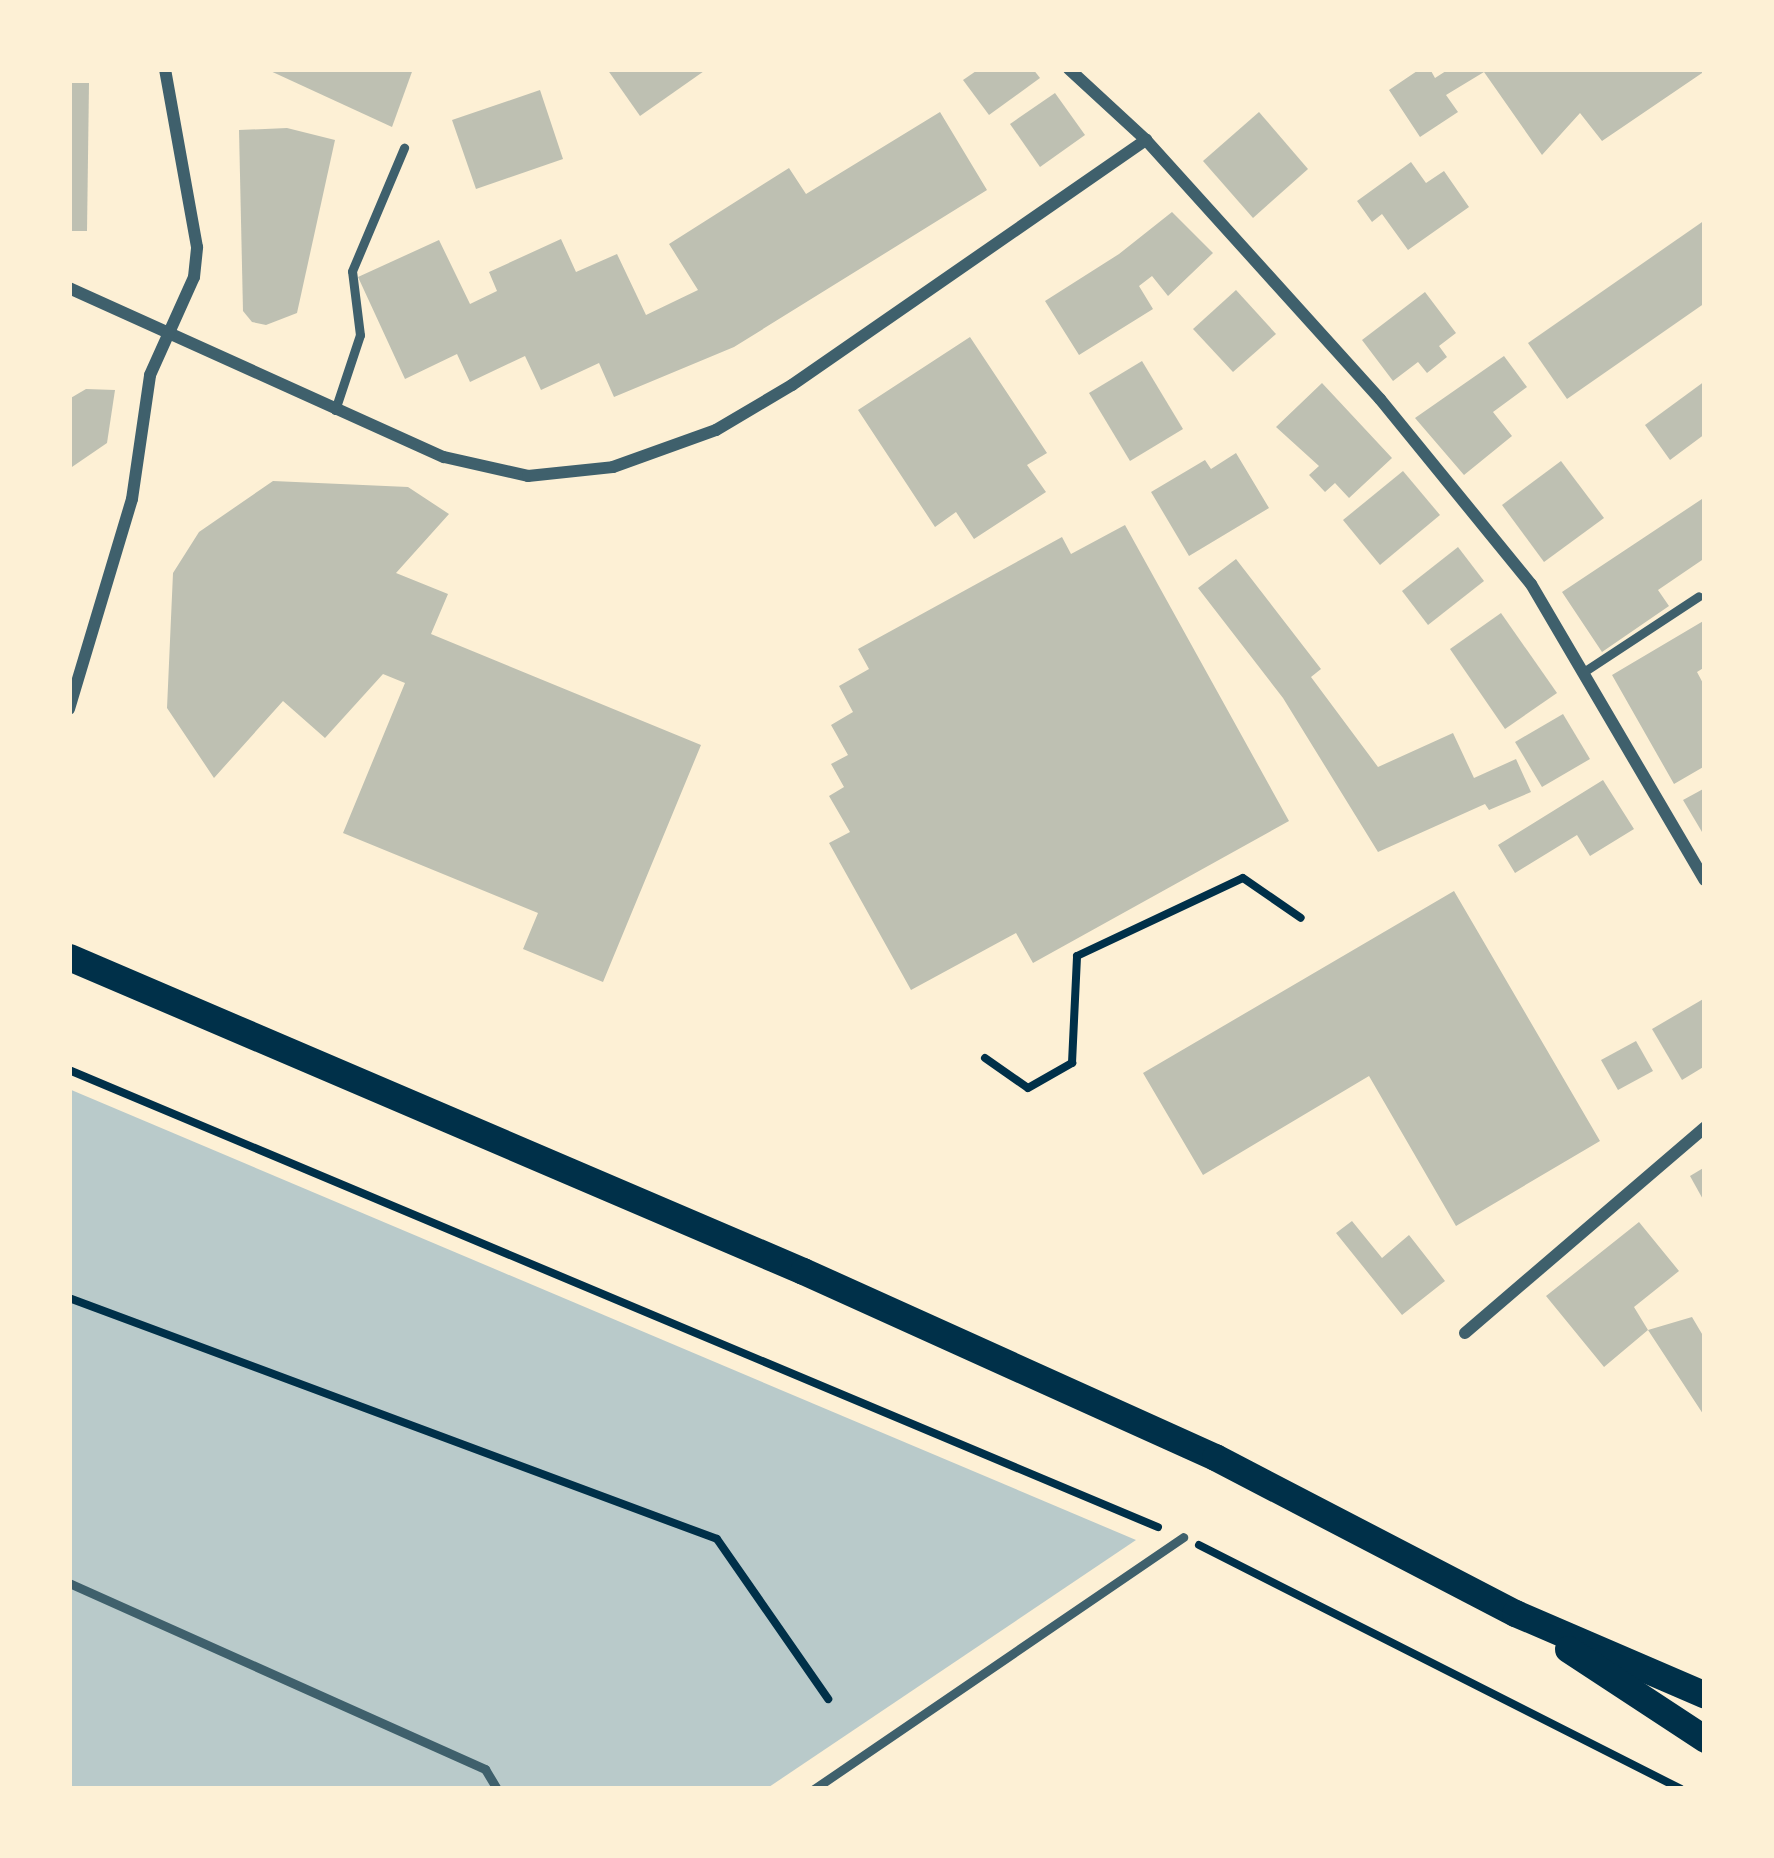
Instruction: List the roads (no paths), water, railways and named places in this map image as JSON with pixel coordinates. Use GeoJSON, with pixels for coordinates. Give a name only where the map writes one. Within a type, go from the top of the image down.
{"type":"FeatureCollection","features":[{"type":"Feature","properties":{"kind":"main road"},"geometry":{"type":"LineString","coordinates":[[69,957],[803,1271],[1194,1447],[1515,1613],[1705,1695]]}},
{"type":"Feature","properties":{"kind":"main road"},"geometry":{"type":"LineString","coordinates":[[1515,1613],[1705,1739]]}},
{"type":"Feature","properties":{"kind":"street"},"geometry":{"type":"LineString","coordinates":[[69,710],[132,499],[150,375],[194,277],[197,247],[165,69]]}},
{"type":"Feature","properties":{"kind":"street"},"geometry":{"type":"LineString","coordinates":[[1069,69],[1146,140],[1395,417],[1532,584],[1705,880]]}},
{"type":"Feature","properties":{"kind":"street"},"geometry":{"type":"LineString","coordinates":[[69,288],[444,457],[528,476],[613,467],[716,430],[791,385],[1146,140]]}},
{"type":"Feature","properties":{"kind":"street"},"geometry":{"type":"LineString","coordinates":[[1466,1333],[1705,1127]]}},
{"type":"Feature","properties":{"kind":"lane"},"geometry":{"type":"LineString","coordinates":[[335,410],[360,335],[352,271],[404,148]]}},
{"type":"Feature","properties":{"kind":"lane"},"geometry":{"type":"LineString","coordinates":[[1585,671],[1699,596]]}},
{"type":"Feature","properties":{"kind":"lane"},"geometry":{"type":"LineString","coordinates":[[814,1789],[1183,1537]]}},
{"type":"Feature","properties":{"kind":"lane"},"geometry":{"type":"LineString","coordinates":[[69,1583],[485,1769],[497,1789]]}}]}
